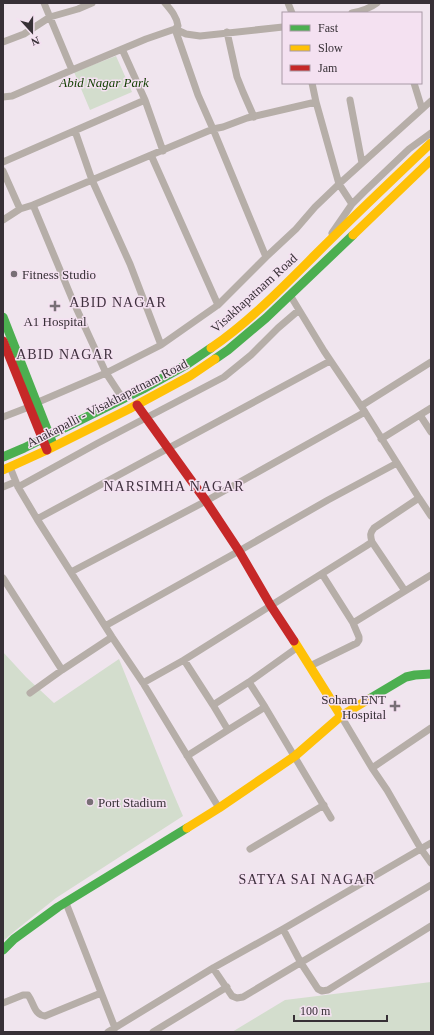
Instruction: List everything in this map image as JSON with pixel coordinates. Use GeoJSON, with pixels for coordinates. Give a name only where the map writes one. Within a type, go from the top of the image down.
{"type":"FeatureCollection","features":[{"type":"Feature","properties":{"kind":"main road","name":"Visakhapatnam Road"},"geometry":{"type":"LineString","coordinates":[[3,457],[123,399],[186,365],[221,341],[260,309],[431,143]]}},
{"type":"Feature","properties":{"kind":"main road","name":"Anakapalli - Visakhapatnam Road"},"geometry":{"type":"LineString","coordinates":[[6,468],[136,405],[190,376],[228,350],[266,318],[431,160]]}},
{"type":"Feature","properties":{"kind":"main road"},"geometry":{"type":"LineString","coordinates":[[3,317],[32,405]]}},
{"type":"Feature","properties":{"kind":"main road"},"geometry":{"type":"LineString","coordinates":[[3,341],[50,448]]}},
{"type":"Feature","properties":{"kind":"main road"},"geometry":{"type":"LineString","coordinates":[[136,405],[206,501],[239,551],[271,606],[341,716]]}},
{"type":"Feature","properties":{"kind":"main road"},"geometry":{"type":"LineString","coordinates":[[3,950],[14,939],[66,902],[219,808],[295,756],[341,716],[406,677],[417,674],[431,674]]}},
{"type":"Feature","properties":{"kind":"street"},"geometry":{"type":"LineString","coordinates":[[44,3],[72,70]]}},
{"type":"Feature","properties":{"kind":"street"},"geometry":{"type":"LineString","coordinates":[[3,42],[24,34],[50,17],[78,9],[92,3]]}},
{"type":"Feature","properties":{"kind":"street"},"geometry":{"type":"LineString","coordinates":[[3,97],[12,96],[146,39],[175,29],[178,26],[178,20],[165,3]]}},
{"type":"Feature","properties":{"kind":"street"},"geometry":{"type":"LineString","coordinates":[[358,12],[371,8],[378,3]]}},
{"type":"Feature","properties":{"kind":"street"},"geometry":{"type":"LineString","coordinates":[[175,29],[186,34],[200,36],[282,26]]}},
{"type":"Feature","properties":{"kind":"street"},"geometry":{"type":"LineString","coordinates":[[175,29],[198,95],[214,129],[266,257]]}},
{"type":"Feature","properties":{"kind":"street"},"geometry":{"type":"LineString","coordinates":[[227,32],[237,77],[254,117]]}},
{"type":"Feature","properties":{"kind":"street"},"geometry":{"type":"LineString","coordinates":[[122,49],[145,100],[163,151]]}},
{"type":"Feature","properties":{"kind":"street"},"geometry":{"type":"LineString","coordinates":[[312,84],[340,184],[352,204]]}},
{"type":"Feature","properties":{"kind":"street"},"geometry":{"type":"LineString","coordinates":[[414,84],[422,109]]}},
{"type":"Feature","properties":{"kind":"street"},"geometry":{"type":"LineString","coordinates":[[3,162],[145,100]]}},
{"type":"Feature","properties":{"kind":"street"},"geometry":{"type":"LineString","coordinates":[[350,100],[362,163]]}},
{"type":"Feature","properties":{"kind":"street"},"geometry":{"type":"LineString","coordinates":[[3,417],[106,372],[161,345],[218,305],[340,184],[431,101]]}},
{"type":"Feature","properties":{"kind":"street"},"geometry":{"type":"LineString","coordinates":[[3,220],[20,209],[33,205],[214,129],[254,117],[316,102]]}},
{"type":"Feature","properties":{"kind":"street"},"geometry":{"type":"LineString","coordinates":[[75,131],[92,180],[130,264],[161,345]]}},
{"type":"Feature","properties":{"kind":"street"},"geometry":{"type":"LineString","coordinates":[[323,247],[352,204],[409,149],[431,133]]}},
{"type":"Feature","properties":{"kind":"street"},"geometry":{"type":"LineString","coordinates":[[152,155],[218,305]]}},
{"type":"Feature","properties":{"kind":"street"},"geometry":{"type":"LineString","coordinates":[[3,171],[20,209]]}},
{"type":"Feature","properties":{"kind":"street"},"geometry":{"type":"LineString","coordinates":[[33,205],[73,300],[106,372],[123,399]]}},
{"type":"Feature","properties":{"kind":"street"},"geometry":{"type":"LineString","coordinates":[[290,295],[330,361],[363,409],[419,498],[430,512]]}},
{"type":"Feature","properties":{"kind":"street"},"geometry":{"type":"LineString","coordinates":[[3,488],[17,484],[224,377],[251,355],[278,328],[299,310]]}},
{"type":"Feature","properties":{"kind":"street"},"geometry":{"type":"LineString","coordinates":[[37,519],[330,361]]}},
{"type":"Feature","properties":{"kind":"street"},"geometry":{"type":"LineString","coordinates":[[71,572],[206,501],[363,409],[431,362]]}},
{"type":"Feature","properties":{"kind":"street"},"geometry":{"type":"LineString","coordinates":[[381,439],[431,408]]}},
{"type":"Feature","properties":{"kind":"street"},"geometry":{"type":"LineString","coordinates":[[420,415],[431,432]]}},
{"type":"Feature","properties":{"kind":"street"},"geometry":{"type":"LineString","coordinates":[[105,626],[328,500],[397,463]]}},
{"type":"Feature","properties":{"kind":"street"},"geometry":{"type":"LineString","coordinates":[[6,468],[112,637],[143,683],[219,808]]}},
{"type":"Feature","properties":{"kind":"street"},"geometry":{"type":"LineString","coordinates":[[405,591],[372,542],[370,534],[374,528],[419,498]]}},
{"type":"Feature","properties":{"kind":"street"},"geometry":{"type":"LineString","coordinates":[[143,683],[184,660],[372,542]]}},
{"type":"Feature","properties":{"kind":"street"},"geometry":{"type":"LineString","coordinates":[[310,666],[359,640],[353,623],[322,574]]}},
{"type":"Feature","properties":{"kind":"street"},"geometry":{"type":"LineString","coordinates":[[353,623],[431,576]]}},
{"type":"Feature","properties":{"kind":"street"},"geometry":{"type":"LineString","coordinates":[[3,578],[62,670]]}},
{"type":"Feature","properties":{"kind":"street"},"geometry":{"type":"LineString","coordinates":[[3,592],[10,589]]}},
{"type":"Feature","properties":{"kind":"street"},"geometry":{"type":"LineString","coordinates":[[30,693],[112,637]]}},
{"type":"Feature","properties":{"kind":"street"},"geometry":{"type":"LineString","coordinates":[[213,705],[250,682],[298,647]]}},
{"type":"Feature","properties":{"kind":"street"},"geometry":{"type":"LineString","coordinates":[[184,660],[228,730]]}},
{"type":"Feature","properties":{"kind":"street"},"geometry":{"type":"LineString","coordinates":[[250,682],[331,818]]}},
{"type":"Feature","properties":{"kind":"street"},"geometry":{"type":"LineString","coordinates":[[186,756],[265,707]]}},
{"type":"Feature","properties":{"kind":"street"},"geometry":{"type":"LineString","coordinates":[[341,716],[387,790],[421,849],[431,863]]}},
{"type":"Feature","properties":{"kind":"street"},"geometry":{"type":"LineString","coordinates":[[372,768],[431,728]]}},
{"type":"Feature","properties":{"kind":"street"},"geometry":{"type":"LineString","coordinates":[[250,849],[324,806]]}},
{"type":"Feature","properties":{"kind":"street"},"geometry":{"type":"LineString","coordinates":[[108,1032],[213,968],[431,843]]}},
{"type":"Feature","properties":{"kind":"street"},"geometry":{"type":"LineString","coordinates":[[213,968],[232,996],[243,998],[431,884]]}},
{"type":"Feature","properties":{"kind":"street"},"geometry":{"type":"LineString","coordinates":[[66,902],[115,1028]]}},
{"type":"Feature","properties":{"kind":"street"},"geometry":{"type":"LineString","coordinates":[[283,929],[301,963],[318,989],[322,991],[328,990],[431,926]]}},
{"type":"Feature","properties":{"kind":"street"},"geometry":{"type":"LineString","coordinates":[[154,1032],[227,987]]}},
{"type":"Feature","properties":{"kind":"street"},"geometry":{"type":"LineString","coordinates":[[3,1003],[23,995],[28,996],[36,1012],[40,1016],[45,1016],[101,993]]}},
{"type":"Feature","properties":{"kind":"green space","name":"Abid Nagar Park"},"geometry":{"type":"Polygon","coordinates":[[[116,56],[132,92],[90,110],[74,72],[116,56]]]}},
{"type":"Feature","properties":{"kind":"green space","name":"Port Stadium"},"geometry":{"type":"Polygon","coordinates":[[[3,652],[26,677],[54,703],[119,659],[183,816],[56,898],[3,941],[3,652]]]}},
{"type":"Feature","properties":{"kind":"green space"},"geometry":{"type":"Polygon","coordinates":[[[431,982],[431,1032],[232,1032],[285,1000],[431,982]]]}},
{"type":"Feature","properties":{"kind":"traffic: fast"},"geometry":{"type":"LineString","coordinates":[[215,359],[266,318],[353,235]]}},
{"type":"Feature","properties":{"kind":"traffic: fast"},"geometry":{"type":"LineString","coordinates":[[3,317],[52,442]]}},
{"type":"Feature","properties":{"kind":"traffic: fast"},"geometry":{"type":"LineString","coordinates":[[3,457],[143,389],[186,365],[211,348]]}},
{"type":"Feature","properties":{"kind":"traffic: fast"},"geometry":{"type":"LineString","coordinates":[[369,699],[406,677],[431,674]]}},
{"type":"Feature","properties":{"kind":"traffic: fast"},"geometry":{"type":"LineString","coordinates":[[3,950],[14,939],[58,907],[187,828]]}},
{"type":"Feature","properties":{"kind":"traffic: slow"},"geometry":{"type":"LineString","coordinates":[[211,348],[239,327],[265,304],[431,143]]}},
{"type":"Feature","properties":{"kind":"traffic: slow"},"geometry":{"type":"LineString","coordinates":[[353,235],[431,160]]}},
{"type":"Feature","properties":{"kind":"traffic: slow"},"geometry":{"type":"LineString","coordinates":[[3,470],[129,409],[190,376],[215,359]]}},
{"type":"Feature","properties":{"kind":"traffic: slow"},"geometry":{"type":"LineString","coordinates":[[294,641],[341,716]]}},
{"type":"Feature","properties":{"kind":"traffic: slow"},"geometry":{"type":"LineString","coordinates":[[187,828],[295,756],[341,716],[369,699]]}},
{"type":"Feature","properties":{"kind":"traffic: jam"},"geometry":{"type":"LineString","coordinates":[[3,341],[47,450]]}},
{"type":"Feature","properties":{"kind":"traffic: jam"},"geometry":{"type":"LineString","coordinates":[[137,405],[206,501],[239,551],[271,606],[294,641]]}},
{"type":"Feature","properties":{"kind":"place","name":"Fitness Studio"},"geometry":{"type":"Point","coordinates":[14,274]}},
{"type":"Feature","properties":{"kind":"place","name":"A1 Hospital"},"geometry":{"type":"Point","coordinates":[55,306]}},
{"type":"Feature","properties":{"kind":"place","name":"Soham ENT Hospital"},"geometry":{"type":"Point","coordinates":[395,706]}},
{"type":"Feature","properties":{"kind":"place","name":"Port Stadium"},"geometry":{"type":"Point","coordinates":[90,802]}},
{"type":"Feature","properties":{"kind":"district","name":"ABID NAGAR"},"geometry":{"type":"Point","coordinates":[118,302]}},
{"type":"Feature","properties":{"kind":"district","name":"ABID NAGAR"},"geometry":{"type":"Point","coordinates":[65,354]}},
{"type":"Feature","properties":{"kind":"district","name":"NARSIMHA NAGAR"},"geometry":{"type":"Point","coordinates":[174,486]}},
{"type":"Feature","properties":{"kind":"district","name":"SATYA SAI NAGAR"},"geometry":{"type":"Point","coordinates":[307,879]}}]}
